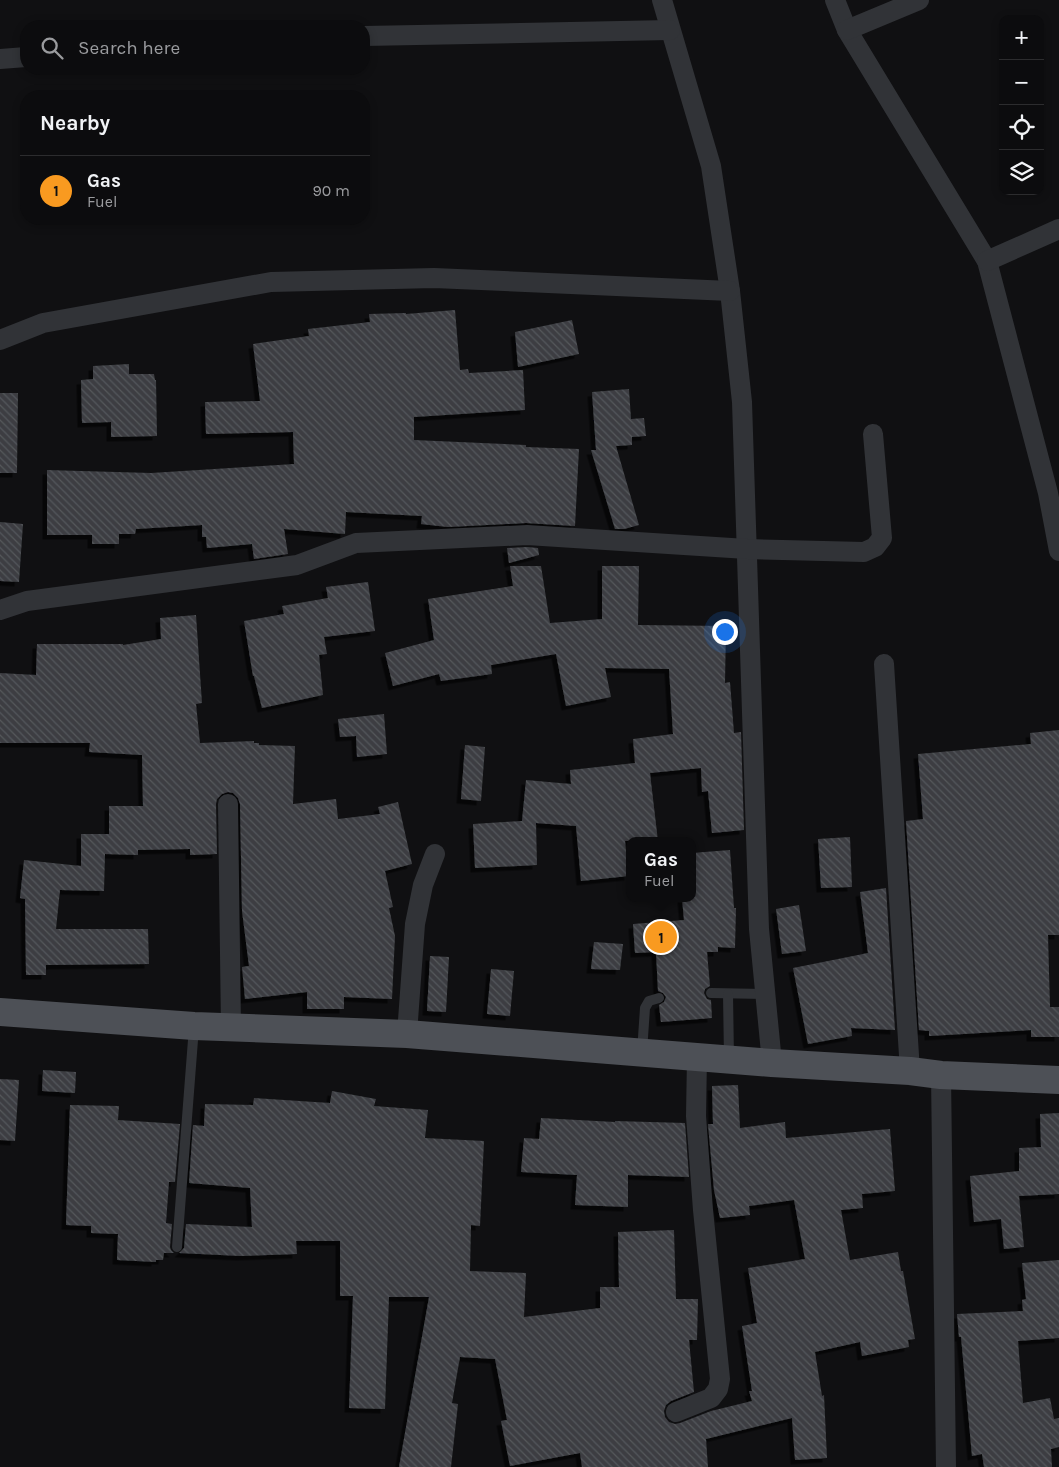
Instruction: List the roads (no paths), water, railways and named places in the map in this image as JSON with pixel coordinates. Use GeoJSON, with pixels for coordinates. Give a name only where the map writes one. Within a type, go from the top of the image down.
{"type":"FeatureCollection","features":[{"type":"Feature","properties":{"kind":"main road"},"geometry":{"type":"LineString","coordinates":[[0,1012],[194,1026],[407,1034],[772,1063],[910,1071],[941,1075],[1059,1080]]}},
{"type":"Feature","properties":{"kind":"street"},"geometry":{"type":"LineString","coordinates":[[662,0],[710,166],[730,291],[742,402],[759,929],[772,1063]]}},
{"type":"Feature","properties":{"kind":"street"},"geometry":{"type":"LineString","coordinates":[[835,0],[847,30],[987,261],[1053,491],[1059,551]]}},
{"type":"Feature","properties":{"kind":"street"},"geometry":{"type":"LineString","coordinates":[[847,30],[918,0]]}},
{"type":"Feature","properties":{"kind":"street"},"geometry":{"type":"LineString","coordinates":[[370,36],[670,30]]}},
{"type":"Feature","properties":{"kind":"street"},"geometry":{"type":"LineString","coordinates":[[0,59],[20,57]]}},
{"type":"Feature","properties":{"kind":"street"},"geometry":{"type":"LineString","coordinates":[[987,261],[1059,229]]}},
{"type":"Feature","properties":{"kind":"street"},"geometry":{"type":"LineString","coordinates":[[0,340],[43,323],[271,282],[434,278],[730,291]]}},
{"type":"Feature","properties":{"kind":"street"},"geometry":{"type":"LineString","coordinates":[[0,610],[27,601],[297,564],[356,543],[527,536],[747,549],[864,552],[875,547],[882,538],[874,434]]}},
{"type":"Feature","properties":{"kind":"street"},"geometry":{"type":"LineString","coordinates":[[884,664],[910,1071]]}},
{"type":"Feature","properties":{"kind":"street"},"geometry":{"type":"LineString","coordinates":[[228,804],[231,1028]]}},
{"type":"Feature","properties":{"kind":"street"},"geometry":{"type":"LineString","coordinates":[[407,1034],[415,924],[423,885],[435,854]]}},
{"type":"Feature","properties":{"kind":"street"},"geometry":{"type":"LineString","coordinates":[[676,1412],[711,1398],[718,1389],[720,1379],[696,1116],[696,1057]]}},
{"type":"Feature","properties":{"kind":"street"},"geometry":{"type":"LineString","coordinates":[[941,1075],[946,1467]]}},
{"type":"Feature","properties":{"kind":"lane"},"geometry":{"type":"LineString","coordinates":[[711,993],[766,994]]}},
{"type":"Feature","properties":{"kind":"lane"},"geometry":{"type":"LineString","coordinates":[[728,994],[729,1059]]}},
{"type":"Feature","properties":{"kind":"lane"},"geometry":{"type":"LineString","coordinates":[[642,1052],[645,1008],[650,1001],[659,998]]}},
{"type":"Feature","properties":{"kind":"lane"},"geometry":{"type":"LineString","coordinates":[[177,1248],[194,1026]]}},
{"type":"Feature","properties":{"kind":"place","name":"Gas"},"geometry":{"type":"Point","coordinates":[661,937]}}]}
